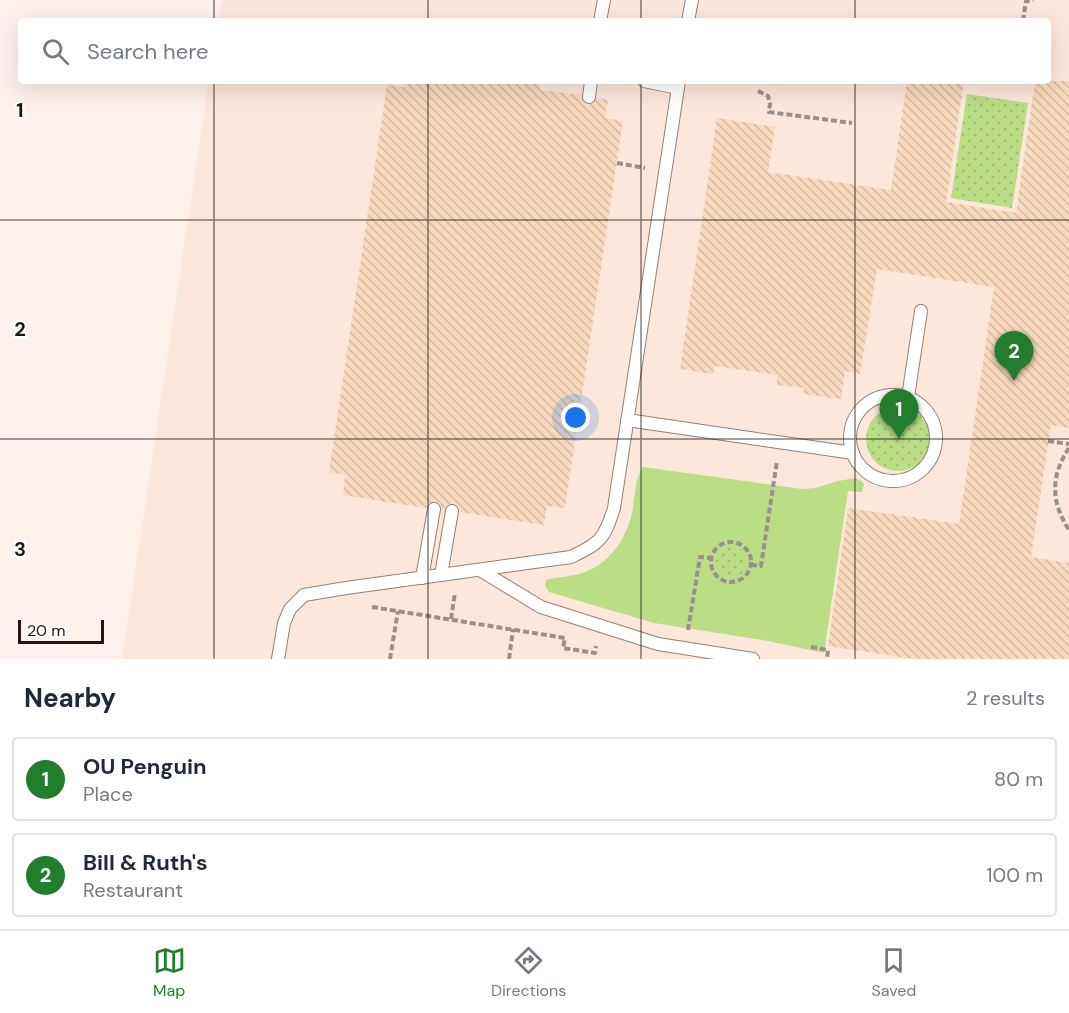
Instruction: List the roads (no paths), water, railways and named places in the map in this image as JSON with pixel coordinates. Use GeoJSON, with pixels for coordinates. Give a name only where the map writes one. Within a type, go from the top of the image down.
{"type":"FeatureCollection","features":[{"type":"Feature","properties":{"kind":"lane"},"geometry":{"type":"LineString","coordinates":[[601,18],[604,0]]}},
{"type":"Feature","properties":{"kind":"lane"},"geometry":{"type":"LineString","coordinates":[[689,18],[692,0]]}},
{"type":"Feature","properties":{"kind":"lane"},"geometry":{"type":"LineString","coordinates":[[589,97],[591,84]]}},
{"type":"Feature","properties":{"kind":"lane"},"geometry":{"type":"LineString","coordinates":[[278,659],[284,623],[290,609],[304,595],[571,557],[599,542],[614,508],[678,85]]}},
{"type":"Feature","properties":{"kind":"lane"},"geometry":{"type":"LineString","coordinates":[[908,397],[921,311]]}},
{"type":"Feature","properties":{"kind":"lane"},"geometry":{"type":"LineString","coordinates":[[893,395],[908,397],[926,410],[932,419],[936,440],[934,450],[930,460],[915,475],[905,479],[883,479],[864,469],[853,453],[852,430],[857,415],[873,400],[893,395]]}},
{"type":"Feature","properties":{"kind":"lane"},"geometry":{"type":"LineString","coordinates":[[627,420],[853,453]]}},
{"type":"Feature","properties":{"kind":"lane"},"geometry":{"type":"LineString","coordinates":[[422,578],[434,509]]}},
{"type":"Feature","properties":{"kind":"lane"},"geometry":{"type":"LineString","coordinates":[[441,575],[452,511]]}},
{"type":"Feature","properties":{"kind":"lane"},"geometry":{"type":"LineString","coordinates":[[480,570],[541,607],[658,644],[753,659]]}},
{"type":"Feature","properties":{"kind":"place","name":"Bill & Ruth's"},"geometry":{"type":"Point","coordinates":[1014,381]}},
{"type":"Feature","properties":{"kind":"place","name":"OU Penguin"},"geometry":{"type":"Point","coordinates":[899,439]}}]}
